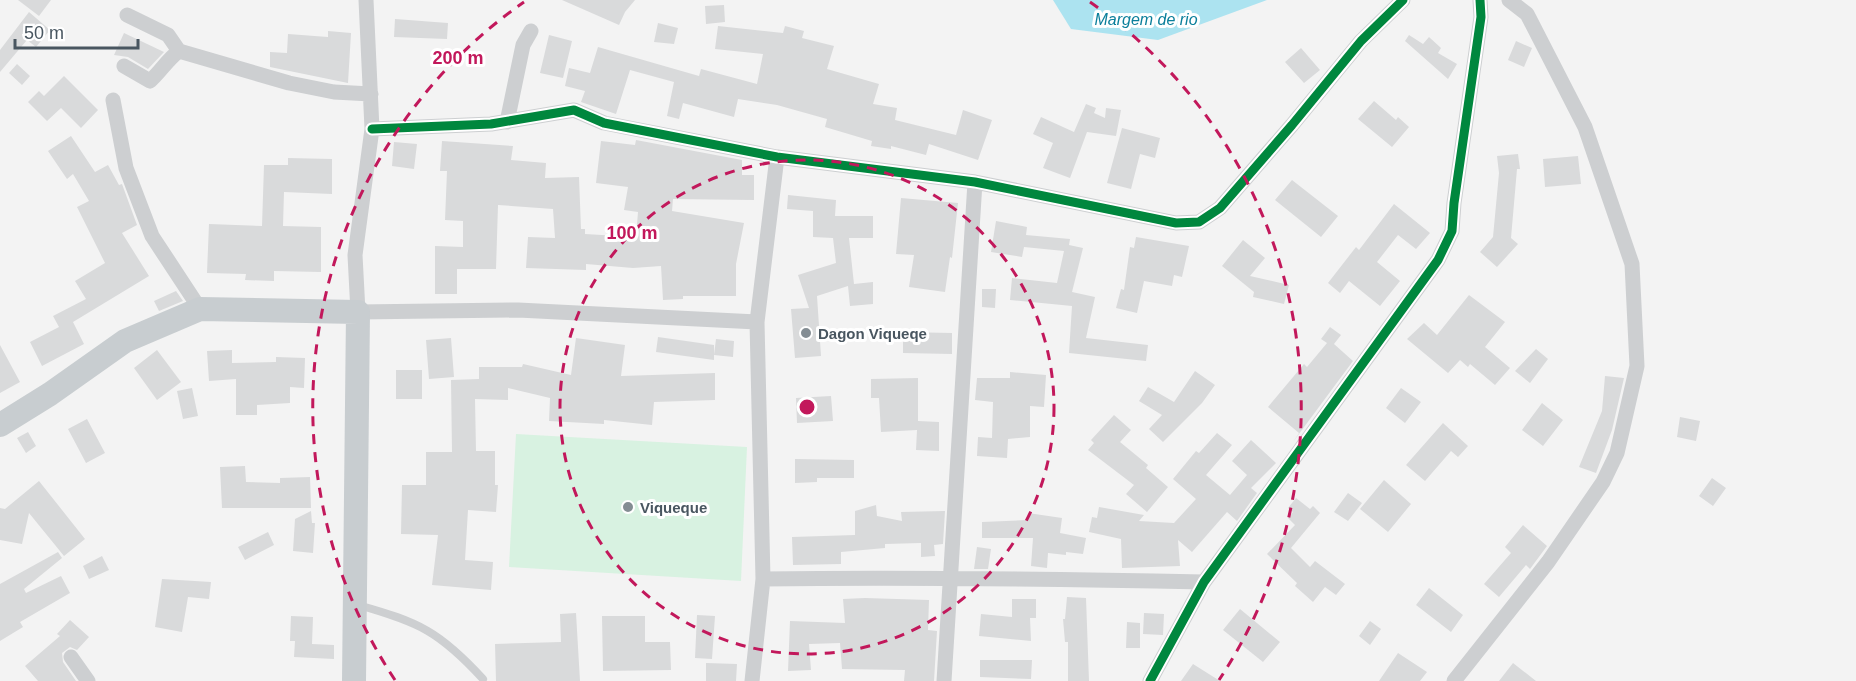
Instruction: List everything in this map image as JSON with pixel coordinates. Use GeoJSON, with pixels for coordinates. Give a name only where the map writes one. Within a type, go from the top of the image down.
{"type":"FeatureCollection","features":[{"type":"Feature","properties":{"kind":"main road"},"geometry":{"type":"LineString","coordinates":[[0,425],[50,394],[125,341],[200,309],[358,312],[354,681]]}},
{"type":"Feature","properties":{"kind":"street"},"geometry":{"type":"LineString","coordinates":[[366,0],[372,129],[355,255],[358,312],[518,310],[757,322]]}},
{"type":"Feature","properties":{"kind":"street"},"geometry":{"type":"LineString","coordinates":[[372,129],[507,122],[574,110],[604,123],[777,157],[975,182],[1176,223],[1199,222],[1220,208],[1361,41],[1403,0]]}},
{"type":"Feature","properties":{"kind":"street"},"geometry":{"type":"LineString","coordinates":[[1150,681],[1204,582],[1438,260],[1452,231],[1454,202],[1481,17],[1480,0]]}},
{"type":"Feature","properties":{"kind":"street"},"geometry":{"type":"LineString","coordinates":[[1454,681],[1548,562],[1603,482],[1617,453],[1637,366],[1632,264],[1585,127],[1527,14],[1509,0]]}},
{"type":"Feature","properties":{"kind":"street"},"geometry":{"type":"LineString","coordinates":[[127,15],[168,35],[179,51],[289,83],[334,92],[370,94]]}},
{"type":"Feature","properties":{"kind":"street"},"geometry":{"type":"LineString","coordinates":[[507,122],[523,45],[531,32]]}},
{"type":"Feature","properties":{"kind":"street"},"geometry":{"type":"LineString","coordinates":[[124,66],[150,81],[159,73],[164,63],[179,51]]}},
{"type":"Feature","properties":{"kind":"street"},"geometry":{"type":"LineString","coordinates":[[113,100],[126,168],[152,236],[200,309]]}},
{"type":"Feature","properties":{"kind":"street"},"geometry":{"type":"LineString","coordinates":[[752,681],[762,579],[757,322],[777,157]]}},
{"type":"Feature","properties":{"kind":"street"},"geometry":{"type":"LineString","coordinates":[[944,681],[955,474],[975,182]]}},
{"type":"Feature","properties":{"kind":"street"},"geometry":{"type":"LineString","coordinates":[[762,579],[951,576],[1023,580],[1204,582]]}},
{"type":"Feature","properties":{"kind":"street"},"geometry":{"type":"LineString","coordinates":[[71,657],[88,681]]}},
{"type":"Feature","properties":{"kind":"lane"},"geometry":{"type":"LineString","coordinates":[[355,604],[398,616],[433,632],[460,654],[483,679]]}},
{"type":"Feature","properties":{"kind":"green space","name":"Viqueque"},"geometry":{"type":"Polygon","coordinates":[[[516,434],[747,447],[741,581],[509,567],[516,434]]]}},
{"type":"Feature","properties":{"kind":"water","name":"Margem de rio"},"geometry":{"type":"Polygon","coordinates":[[[1053,0],[1267,0],[1158,40],[1071,29],[1053,0]]]}},
{"type":"Feature","properties":{"kind":"building"},"geometry":{"type":"Polygon","coordinates":[[[18,0],[51,0],[39,16],[18,0]]]}},
{"type":"Feature","properties":{"kind":"building"},"geometry":{"type":"Polygon","coordinates":[[[562,0],[635,0],[625,12],[619,25],[562,0]]]}},
{"type":"Feature","properties":{"kind":"building"},"geometry":{"type":"Polygon","coordinates":[[[724,5],[725,22],[706,24],[705,6],[724,5]]]}},
{"type":"Feature","properties":{"kind":"building"},"geometry":{"type":"Polygon","coordinates":[[[29,12],[50,30],[36,47],[27,40],[0,72],[0,50],[29,12]]]}},
{"type":"Feature","properties":{"kind":"building"},"geometry":{"type":"Polygon","coordinates":[[[395,19],[448,23],[447,39],[394,37],[395,19]]]}},
{"type":"Feature","properties":{"kind":"building"},"geometry":{"type":"Polygon","coordinates":[[[658,23],[678,28],[674,44],[654,42],[658,23]]]}},
{"type":"Feature","properties":{"kind":"building"},"geometry":{"type":"Polygon","coordinates":[[[718,26],[783,33],[785,26],[804,31],[802,38],[834,46],[827,69],[879,84],[873,104],[897,108],[895,120],[956,135],[963,110],[992,120],[978,160],[929,144],[926,155],[891,146],[891,149],[871,146],[872,141],[825,127],[827,119],[777,105],[738,99],[734,117],[683,103],[679,119],[667,116],[674,82],[630,70],[616,114],[581,102],[585,91],[565,86],[569,68],[590,73],[598,47],[699,76],[701,69],[757,84],[763,54],[715,49],[718,26]]]}},
{"type":"Feature","properties":{"kind":"building"},"geometry":{"type":"Polygon","coordinates":[[[328,31],[351,33],[348,83],[270,67],[270,52],[287,53],[288,34],[328,37],[328,31]]]}},
{"type":"Feature","properties":{"kind":"building"},"geometry":{"type":"Polygon","coordinates":[[[124,33],[164,52],[148,69],[128,57],[114,55],[124,33]]]}},
{"type":"Feature","properties":{"kind":"building"},"geometry":{"type":"Polygon","coordinates":[[[549,35],[572,41],[563,78],[540,73],[549,35]]]}},
{"type":"Feature","properties":{"kind":"building"},"geometry":{"type":"Polygon","coordinates":[[[1409,35],[1423,44],[1429,37],[1441,48],[1438,53],[1457,64],[1448,79],[1405,41],[1409,35]]]}},
{"type":"Feature","properties":{"kind":"building"},"geometry":{"type":"Polygon","coordinates":[[[1516,41],[1532,48],[1524,67],[1508,60],[1516,41]]]}},
{"type":"Feature","properties":{"kind":"building"},"geometry":{"type":"Polygon","coordinates":[[[1301,48],[1320,70],[1304,83],[1285,62],[1301,48]]]}},
{"type":"Feature","properties":{"kind":"building"},"geometry":{"type":"Polygon","coordinates":[[[17,64],[30,76],[22,85],[9,73],[17,64]]]}},
{"type":"Feature","properties":{"kind":"building"},"geometry":{"type":"Polygon","coordinates":[[[64,76],[98,110],[81,128],[61,108],[47,121],[28,102],[39,91],[44,96],[64,76]]]}},
{"type":"Feature","properties":{"kind":"building"},"geometry":{"type":"Polygon","coordinates":[[[1374,101],[1396,120],[1398,117],[1409,127],[1392,147],[1358,119],[1374,101]]]}},
{"type":"Feature","properties":{"kind":"building"},"geometry":{"type":"Polygon","coordinates":[[[1086,104],[1096,108],[1094,113],[1105,118],[1106,108],[1121,110],[1116,136],[1087,132],[1070,178],[1043,168],[1053,143],[1033,134],[1041,117],[1074,132],[1086,104]]]}},
{"type":"Feature","properties":{"kind":"building"},"geometry":{"type":"Polygon","coordinates":[[[1122,128],[1160,138],[1155,158],[1140,154],[1131,189],[1107,183],[1122,128]]]}},
{"type":"Feature","properties":{"kind":"building"},"geometry":{"type":"Polygon","coordinates":[[[71,136],[95,172],[108,165],[119,185],[122,184],[137,225],[122,233],[149,276],[73,322],[84,344],[42,366],[30,342],[59,327],[53,316],[86,299],[75,281],[105,263],[77,207],[89,201],[73,174],[67,179],[48,151],[71,136]]]}},
{"type":"Feature","properties":{"kind":"building"},"geometry":{"type":"Polygon","coordinates":[[[636,140],[742,160],[742,175],[754,175],[754,200],[673,199],[672,211],[744,223],[736,264],[736,296],[683,296],[683,299],[663,300],[661,266],[633,268],[586,264],[586,270],[526,268],[528,237],[555,238],[553,209],[498,205],[496,269],[457,269],[457,294],[435,294],[435,246],[463,247],[463,221],[445,220],[447,171],[440,171],[442,141],[513,146],[511,160],[546,163],[545,178],[579,177],[581,229],[585,229],[585,234],[636,237],[638,212],[624,210],[628,187],[596,183],[601,141],[635,145],[636,140]]]}},
{"type":"Feature","properties":{"kind":"building"},"geometry":{"type":"Polygon","coordinates":[[[394,142],[417,144],[414,169],[392,166],[394,142]]]}},
{"type":"Feature","properties":{"kind":"building"},"geometry":{"type":"Polygon","coordinates":[[[1518,154],[1520,169],[1517,169],[1511,238],[1518,244],[1497,267],[1480,252],[1493,237],[1499,173],[1497,156],[1518,154]]]}},
{"type":"Feature","properties":{"kind":"building"},"geometry":{"type":"Polygon","coordinates":[[[1578,156],[1581,184],[1545,187],[1543,159],[1578,156]]]}},
{"type":"Feature","properties":{"kind":"building"},"geometry":{"type":"Polygon","coordinates":[[[288,158],[332,159],[332,194],[284,192],[283,226],[321,227],[321,272],[274,271],[274,281],[245,280],[246,274],[207,273],[209,224],[262,226],[264,165],[288,165],[288,158]]]}},
{"type":"Feature","properties":{"kind":"building"},"geometry":{"type":"Polygon","coordinates":[[[1292,180],[1338,216],[1321,237],[1275,200],[1292,180]]]}},
{"type":"Feature","properties":{"kind":"building"},"geometry":{"type":"Polygon","coordinates":[[[788,195],[836,200],[835,216],[873,216],[873,238],[849,238],[854,284],[873,282],[873,304],[850,306],[848,286],[817,296],[821,356],[795,358],[791,309],[809,308],[798,275],[836,263],[833,238],[813,237],[813,211],[787,209],[788,195]]]}},
{"type":"Feature","properties":{"kind":"building"},"geometry":{"type":"Polygon","coordinates":[[[901,198],[958,203],[952,258],[950,257],[945,292],[909,287],[914,255],[896,254],[901,198]]]}},
{"type":"Feature","properties":{"kind":"building"},"geometry":{"type":"Polygon","coordinates":[[[1394,204],[1430,233],[1416,249],[1398,235],[1377,262],[1400,281],[1380,306],[1349,281],[1340,293],[1328,283],[1356,247],[1359,250],[1394,204]]]}},
{"type":"Feature","properties":{"kind":"building"},"geometry":{"type":"Polygon","coordinates":[[[996,221],[1027,227],[1026,235],[1070,239],[1069,245],[1083,248],[1072,292],[1095,297],[1086,338],[1148,345],[1146,361],[1069,353],[1072,306],[1010,300],[1012,278],[1057,283],[1064,251],[1024,247],[1022,257],[991,252],[996,221]]]}},
{"type":"Feature","properties":{"kind":"building"},"geometry":{"type":"Polygon","coordinates":[[[1136,237],[1189,246],[1182,277],[1174,275],[1172,286],[1144,281],[1137,313],[1116,308],[1121,289],[1124,290],[1130,247],[1134,248],[1136,237]]]}},
{"type":"Feature","properties":{"kind":"building"},"geometry":{"type":"Polygon","coordinates":[[[1243,240],[1265,258],[1250,276],[1289,285],[1284,304],[1253,297],[1254,292],[1222,266],[1243,240]]]}},
{"type":"Feature","properties":{"kind":"building"},"geometry":{"type":"Polygon","coordinates":[[[982,289],[996,289],[995,308],[982,307],[982,289]]]}},
{"type":"Feature","properties":{"kind":"building"},"geometry":{"type":"Polygon","coordinates":[[[176,291],[183,301],[159,311],[154,301],[176,291]]]}},
{"type":"Feature","properties":{"kind":"building"},"geometry":{"type":"Polygon","coordinates":[[[1469,295],[1505,322],[1485,347],[1510,368],[1495,385],[1470,364],[1468,367],[1460,360],[1448,373],[1407,339],[1424,323],[1437,335],[1469,295]]]}},
{"type":"Feature","properties":{"kind":"building"},"geometry":{"type":"Polygon","coordinates":[[[1330,327],[1341,335],[1334,344],[1353,361],[1293,442],[1299,433],[1268,407],[1304,364],[1307,367],[1327,343],[1321,339],[1330,327]]]}},
{"type":"Feature","properties":{"kind":"building"},"geometry":{"type":"Polygon","coordinates":[[[903,332],[952,333],[952,354],[903,353],[903,332]]]}},
{"type":"Feature","properties":{"kind":"building"},"geometry":{"type":"Polygon","coordinates":[[[658,337],[714,345],[714,360],[656,352],[658,337]]]}},
{"type":"Feature","properties":{"kind":"building"},"geometry":{"type":"Polygon","coordinates":[[[451,338],[454,377],[429,379],[426,340],[451,338]]]}},
{"type":"Feature","properties":{"kind":"building"},"geometry":{"type":"Polygon","coordinates":[[[576,338],[625,345],[621,376],[715,373],[715,400],[654,402],[652,425],[604,420],[604,424],[549,421],[550,398],[508,388],[508,400],[475,399],[476,451],[495,451],[495,485],[498,485],[496,512],[468,510],[465,560],[493,562],[491,590],[432,585],[438,535],[401,534],[402,485],[426,485],[426,452],[452,452],[451,380],[479,379],[479,367],[522,367],[523,364],[571,375],[576,338]]]}},
{"type":"Feature","properties":{"kind":"building"},"geometry":{"type":"Polygon","coordinates":[[[716,339],[734,341],[733,357],[714,355],[716,339]]]}},
{"type":"Feature","properties":{"kind":"building"},"geometry":{"type":"Polygon","coordinates":[[[0,345],[20,382],[0,393],[0,345]]]}},
{"type":"Feature","properties":{"kind":"building"},"geometry":{"type":"Polygon","coordinates":[[[1536,349],[1548,359],[1530,383],[1515,371],[1536,349]]]}},
{"type":"Feature","properties":{"kind":"building"},"geometry":{"type":"Polygon","coordinates":[[[157,350],[181,382],[157,400],[134,368],[157,350]]]}},
{"type":"Feature","properties":{"kind":"building"},"geometry":{"type":"Polygon","coordinates":[[[232,350],[232,363],[276,362],[276,357],[305,358],[304,388],[290,387],[290,403],[257,405],[257,415],[236,415],[236,379],[209,381],[207,351],[232,350]]]}},
{"type":"Feature","properties":{"kind":"building"},"geometry":{"type":"Polygon","coordinates":[[[396,370],[422,370],[422,399],[396,399],[396,370]]]}},
{"type":"Feature","properties":{"kind":"building"},"geometry":{"type":"Polygon","coordinates":[[[1195,371],[1215,385],[1202,403],[1163,442],[1149,429],[1162,415],[1139,401],[1148,387],[1174,402],[1195,371]]]}},
{"type":"Feature","properties":{"kind":"building"},"geometry":{"type":"Polygon","coordinates":[[[1010,372],[1046,375],[1044,407],[1030,406],[1030,437],[1008,439],[1007,458],[977,456],[978,437],[992,438],[993,402],[975,400],[977,378],[1010,378],[1010,372]]]}},
{"type":"Feature","properties":{"kind":"building"},"geometry":{"type":"Polygon","coordinates":[[[1605,376],[1624,378],[1612,430],[1596,473],[1579,467],[1602,411],[1605,376]]]}},
{"type":"Feature","properties":{"kind":"building"},"geometry":{"type":"Polygon","coordinates":[[[918,378],[918,421],[939,422],[939,451],[916,450],[917,430],[881,432],[879,398],[871,398],[871,379],[918,378]]]}},
{"type":"Feature","properties":{"kind":"building"},"geometry":{"type":"Polygon","coordinates":[[[192,388],[198,416],[183,419],[177,391],[192,388]]]}},
{"type":"Feature","properties":{"kind":"building"},"geometry":{"type":"Polygon","coordinates":[[[1401,388],[1421,402],[1405,423],[1386,408],[1401,388]]]}},
{"type":"Feature","properties":{"kind":"building"},"geometry":{"type":"Polygon","coordinates":[[[831,396],[833,421],[797,423],[796,398],[831,396]]]}},
{"type":"Feature","properties":{"kind":"building"},"geometry":{"type":"Polygon","coordinates":[[[1542,403],[1563,420],[1543,446],[1522,430],[1542,403]]]}},
{"type":"Feature","properties":{"kind":"building"},"geometry":{"type":"Polygon","coordinates":[[[1114,415],[1131,430],[1120,442],[1148,465],[1146,468],[1168,487],[1147,512],[1126,494],[1134,485],[1088,450],[1094,443],[1091,440],[1114,415]]]}},
{"type":"Feature","properties":{"kind":"building"},"geometry":{"type":"Polygon","coordinates":[[[1680,417],[1700,421],[1696,441],[1677,437],[1680,417]]]}},
{"type":"Feature","properties":{"kind":"building"},"geometry":{"type":"Polygon","coordinates":[[[87,419],[105,453],[86,463],[68,429],[87,419]]]}},
{"type":"Feature","properties":{"kind":"building"},"geometry":{"type":"Polygon","coordinates":[[[1443,423],[1468,446],[1458,457],[1451,451],[1425,481],[1406,465],[1443,423]]]}},
{"type":"Feature","properties":{"kind":"building"},"geometry":{"type":"Polygon","coordinates":[[[28,432],[36,446],[26,453],[17,438],[28,432]]]}},
{"type":"Feature","properties":{"kind":"building"},"geometry":{"type":"Polygon","coordinates":[[[1217,433],[1232,445],[1206,475],[1230,495],[1247,475],[1232,461],[1251,440],[1276,463],[1251,488],[1257,493],[1237,521],[1227,512],[1192,552],[1178,540],[1180,566],[1122,568],[1121,539],[1089,532],[1092,517],[1097,518],[1099,507],[1144,515],[1139,521],[1174,523],[1196,499],[1173,479],[1196,451],[1199,453],[1217,433]]]}},
{"type":"Feature","properties":{"kind":"building"},"geometry":{"type":"Polygon","coordinates":[[[795,459],[854,460],[854,478],[817,478],[817,482],[795,483],[795,459]]]}},
{"type":"Feature","properties":{"kind":"building"},"geometry":{"type":"Polygon","coordinates":[[[245,466],[246,482],[280,483],[280,478],[310,477],[311,508],[222,508],[220,467],[245,466]]]}},
{"type":"Feature","properties":{"kind":"building"},"geometry":{"type":"Polygon","coordinates":[[[1712,478],[1726,488],[1713,506],[1699,496],[1712,478]]]}},
{"type":"Feature","properties":{"kind":"building"},"geometry":{"type":"Polygon","coordinates":[[[1384,480],[1411,504],[1388,532],[1360,509],[1384,480]]]}},
{"type":"Feature","properties":{"kind":"building"},"geometry":{"type":"Polygon","coordinates":[[[39,481],[85,539],[64,556],[29,513],[22,544],[0,540],[0,508],[5,509],[39,481]]]}},
{"type":"Feature","properties":{"kind":"building"},"geometry":{"type":"Polygon","coordinates":[[[1348,493],[1362,503],[1348,521],[1334,512],[1348,493]]]}},
{"type":"Feature","properties":{"kind":"building"},"geometry":{"type":"Polygon","coordinates":[[[1296,498],[1310,509],[1313,506],[1320,513],[1291,548],[1310,567],[1315,561],[1345,584],[1336,595],[1325,587],[1313,602],[1295,586],[1297,583],[1267,554],[1295,525],[1288,518],[1293,512],[1288,508],[1296,498]]]}},
{"type":"Feature","properties":{"kind":"building"},"geometry":{"type":"Polygon","coordinates":[[[876,505],[877,516],[902,521],[901,512],[945,511],[943,544],[934,545],[935,556],[921,557],[921,543],[885,544],[885,548],[841,552],[841,564],[793,565],[792,537],[855,535],[855,511],[876,505]]]}},
{"type":"Feature","properties":{"kind":"building"},"geometry":{"type":"Polygon","coordinates":[[[311,511],[312,523],[315,523],[313,553],[293,551],[295,519],[311,511]]]}},
{"type":"Feature","properties":{"kind":"building"},"geometry":{"type":"Polygon","coordinates":[[[1028,513],[1062,518],[1060,533],[1086,538],[1083,554],[1048,553],[1047,568],[1031,566],[1033,538],[982,538],[982,522],[1027,520],[1028,513]]]}},
{"type":"Feature","properties":{"kind":"building"},"geometry":{"type":"Polygon","coordinates":[[[1523,525],[1547,546],[1530,569],[1526,565],[1499,597],[1484,584],[1511,553],[1505,547],[1523,525]]]}},
{"type":"Feature","properties":{"kind":"building"},"geometry":{"type":"Polygon","coordinates":[[[268,532],[274,545],[245,560],[238,547],[268,532]]]}},
{"type":"Feature","properties":{"kind":"building"},"geometry":{"type":"Polygon","coordinates":[[[977,547],[991,549],[988,569],[974,569],[977,547]]]}},
{"type":"Feature","properties":{"kind":"building"},"geometry":{"type":"Polygon","coordinates":[[[58,552],[62,558],[24,589],[26,593],[61,576],[70,593],[20,622],[23,627],[0,641],[0,584],[58,552]]]}},
{"type":"Feature","properties":{"kind":"building"},"geometry":{"type":"Polygon","coordinates":[[[102,556],[109,570],[89,579],[83,566],[102,556]]]}},
{"type":"Feature","properties":{"kind":"building"},"geometry":{"type":"Polygon","coordinates":[[[162,579],[211,582],[209,599],[188,597],[182,632],[155,627],[162,579]]]}},
{"type":"Feature","properties":{"kind":"building"},"geometry":{"type":"Polygon","coordinates":[[[1429,588],[1463,615],[1451,632],[1416,605],[1429,588]]]}},
{"type":"Feature","properties":{"kind":"building"},"geometry":{"type":"Polygon","coordinates":[[[1067,597],[1086,598],[1089,681],[1068,681],[1068,642],[1065,642],[1063,619],[1065,619],[1067,597]]]}},
{"type":"Feature","properties":{"kind":"building"},"geometry":{"type":"Polygon","coordinates":[[[843,599],[929,600],[928,630],[937,631],[934,681],[904,681],[905,670],[842,669],[840,643],[809,644],[811,670],[788,671],[790,621],[845,623],[843,599]]]}},
{"type":"Feature","properties":{"kind":"building"},"geometry":{"type":"Polygon","coordinates":[[[1012,599],[1036,599],[1036,618],[1030,618],[1031,641],[979,636],[981,614],[1012,617],[1012,599]]]}},
{"type":"Feature","properties":{"kind":"building"},"geometry":{"type":"Polygon","coordinates":[[[1240,609],[1280,642],[1263,662],[1223,630],[1240,609]]]}},
{"type":"Feature","properties":{"kind":"building"},"geometry":{"type":"Polygon","coordinates":[[[576,613],[580,681],[496,681],[495,644],[561,642],[560,614],[576,613]]]}},
{"type":"Feature","properties":{"kind":"building"},"geometry":{"type":"Polygon","coordinates":[[[1144,613],[1164,614],[1163,635],[1143,634],[1144,613]]]}},
{"type":"Feature","properties":{"kind":"building"},"geometry":{"type":"Polygon","coordinates":[[[697,615],[715,616],[712,659],[695,658],[697,615]]]}},
{"type":"Feature","properties":{"kind":"building"},"geometry":{"type":"Polygon","coordinates":[[[291,616],[313,617],[312,644],[334,645],[334,659],[294,657],[295,641],[290,641],[291,616]]]}},
{"type":"Feature","properties":{"kind":"building"},"geometry":{"type":"Polygon","coordinates":[[[602,616],[645,616],[645,642],[670,642],[671,670],[603,671],[602,616]]]}},
{"type":"Feature","properties":{"kind":"building"},"geometry":{"type":"Polygon","coordinates":[[[70,620],[89,637],[77,650],[70,647],[62,653],[63,662],[76,681],[38,681],[25,666],[60,636],[57,634],[70,620]]]}},
{"type":"Feature","properties":{"kind":"building"},"geometry":{"type":"Polygon","coordinates":[[[1370,621],[1381,629],[1370,645],[1359,636],[1370,621]]]}},
{"type":"Feature","properties":{"kind":"building"},"geometry":{"type":"Polygon","coordinates":[[[1127,622],[1140,623],[1140,648],[1126,648],[1127,622]]]}},
{"type":"Feature","properties":{"kind":"building"},"geometry":{"type":"Polygon","coordinates":[[[1398,653],[1427,672],[1420,681],[1379,681],[1398,653]]]}},
{"type":"Feature","properties":{"kind":"building"},"geometry":{"type":"Polygon","coordinates":[[[980,660],[1032,660],[1031,679],[980,677],[980,660]]]}},
{"type":"Feature","properties":{"kind":"building"},"geometry":{"type":"Polygon","coordinates":[[[706,663],[737,664],[736,681],[706,681],[706,663]]]}},
{"type":"Feature","properties":{"kind":"building"},"geometry":{"type":"Polygon","coordinates":[[[1513,663],[1536,681],[1499,681],[1513,663]]]}},
{"type":"Feature","properties":{"kind":"building"},"geometry":{"type":"Polygon","coordinates":[[[1193,664],[1220,681],[1181,681],[1193,664]]]}},
{"type":"Feature","properties":{"kind":"cycle path"},"geometry":{"type":"LineString","coordinates":[[372,129],[491,124],[574,110],[604,123],[777,157],[975,182],[1176,223],[1199,222],[1220,208],[1361,41],[1403,0]]}},
{"type":"Feature","properties":{"kind":"cycle path"},"geometry":{"type":"LineString","coordinates":[[1150,681],[1204,582],[1438,260],[1452,231],[1481,17],[1480,0]]}},
{"type":"Feature","properties":{"kind":"place","name":"Dagon Viqueqe"},"geometry":{"type":"Point","coordinates":[806,333]}},
{"type":"Feature","properties":{"kind":"place","name":"Viqueque"},"geometry":{"type":"Point","coordinates":[628,507]}}]}
